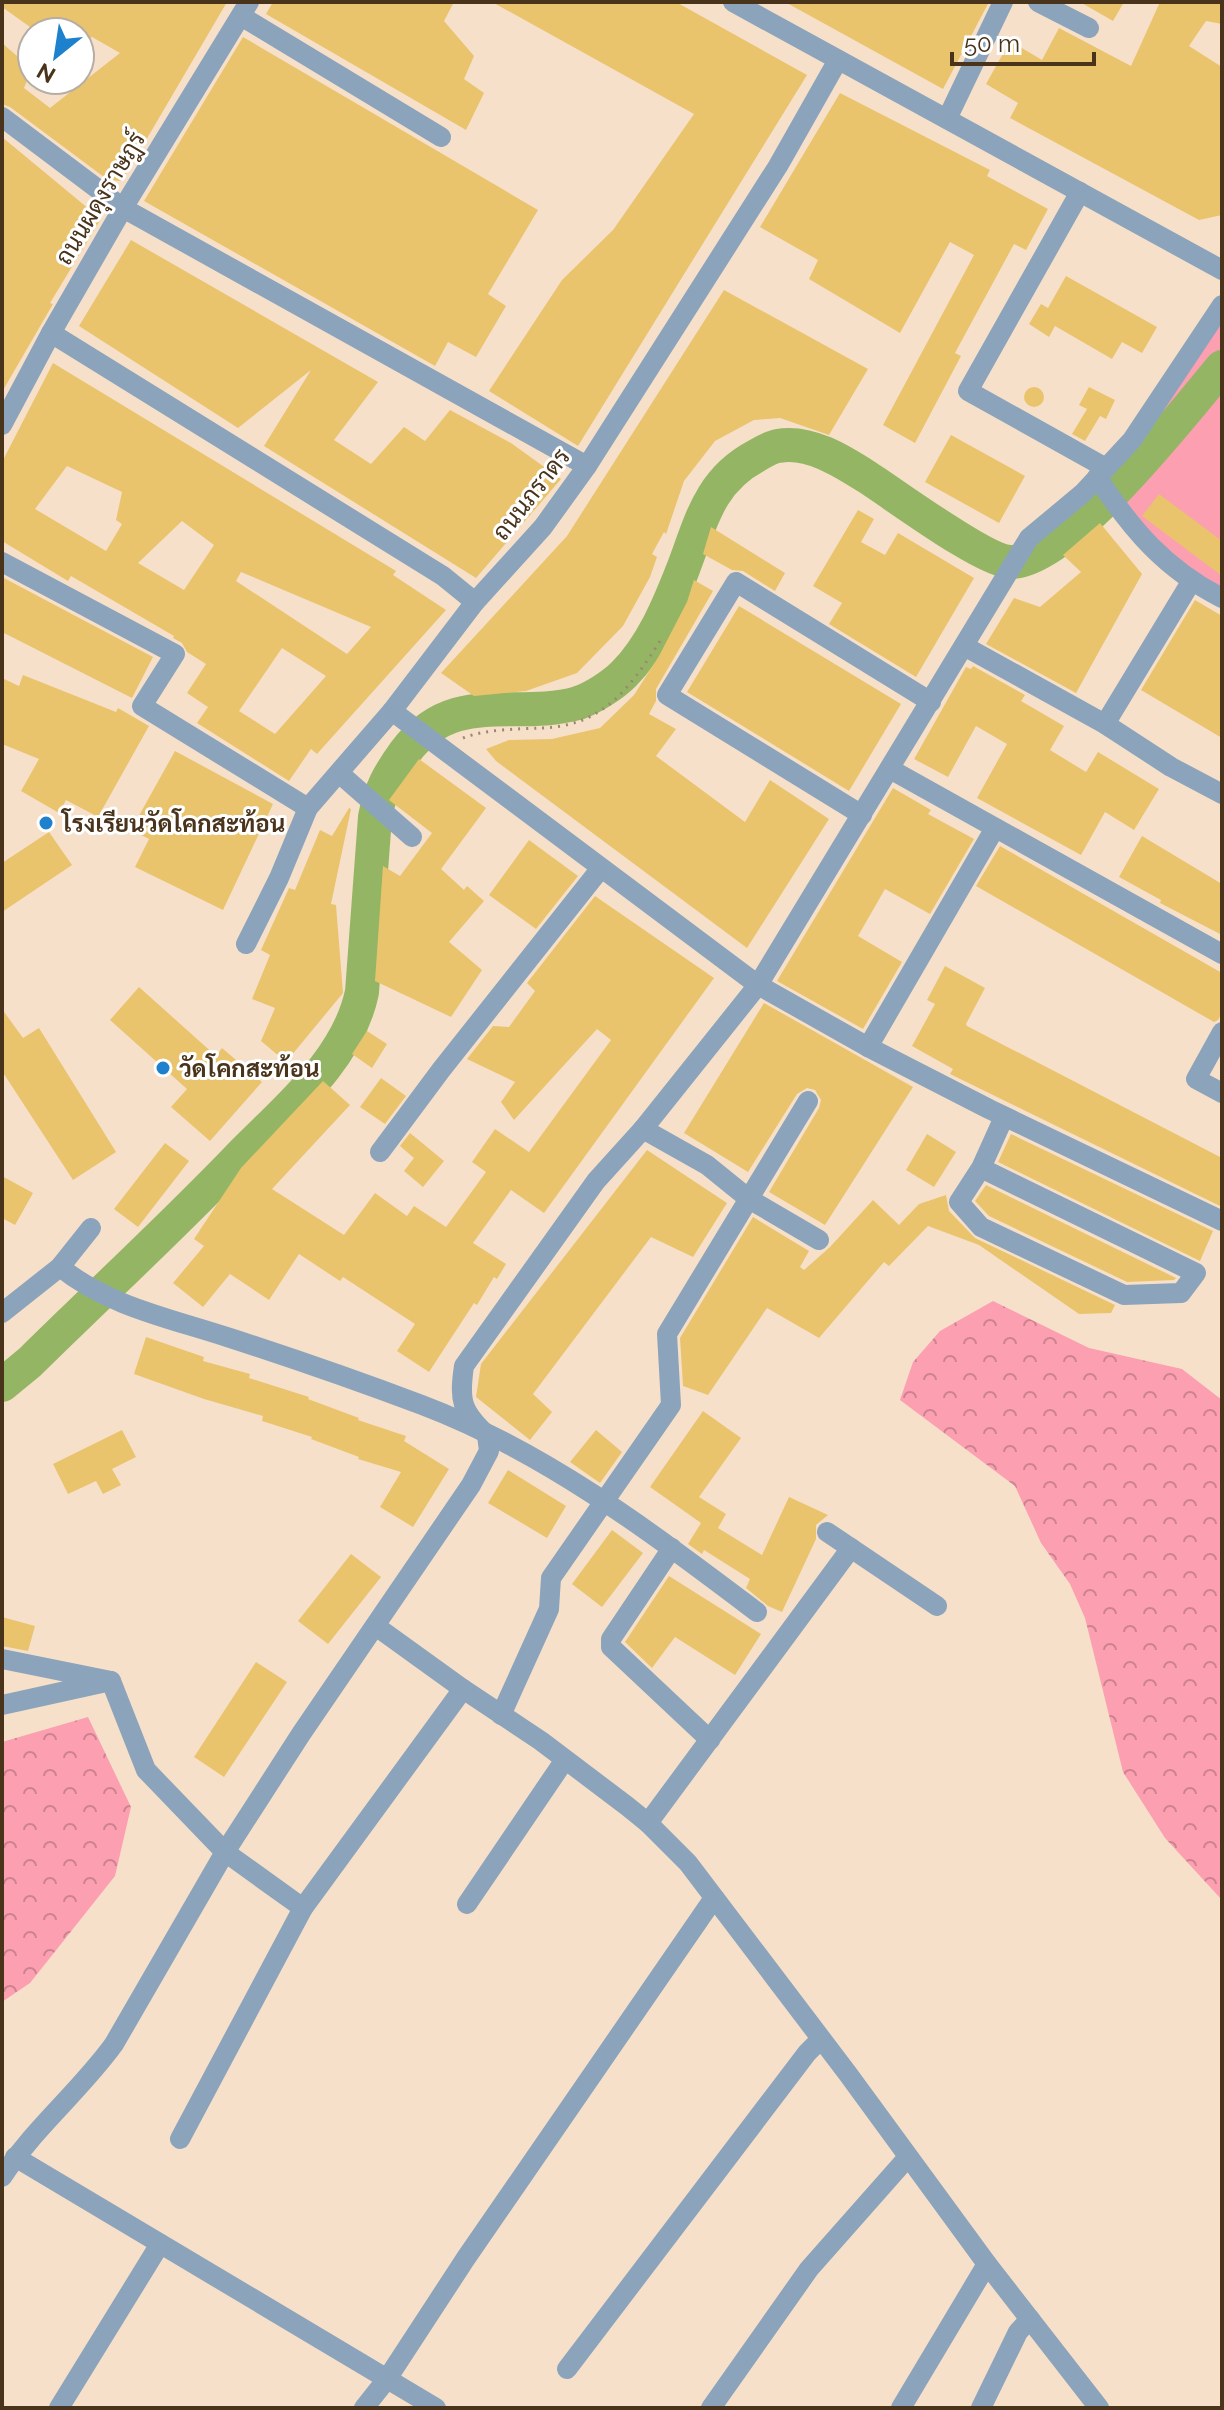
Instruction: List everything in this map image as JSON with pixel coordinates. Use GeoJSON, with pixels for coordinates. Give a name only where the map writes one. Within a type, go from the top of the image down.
{"type":"FeatureCollection","features":[{"type":"Feature","properties":{"kind":"street"},"geometry":{"type":"LineString","coordinates":[[733,2],[763,9],[838,60],[1222,270]]}},
{"type":"Feature","properties":{"kind":"street"},"geometry":{"type":"LineString","coordinates":[[947,119],[1003,2]]}},
{"type":"Feature","properties":{"kind":"street"},"geometry":{"type":"LineString","coordinates":[[1038,2],[1089,28]]}},
{"type":"Feature","properties":{"kind":"street"},"geometry":{"type":"LineString","coordinates":[[245,9],[441,137]]}},
{"type":"Feature","properties":{"kind":"street","name":"ถนนผดุงราษฎร์"},"geometry":{"type":"LineString","coordinates":[[2,425],[123,208],[245,9]]}},
{"type":"Feature","properties":{"kind":"street","name":"ถนนภราดร"},"geometry":{"type":"LineString","coordinates":[[246,944],[279,878],[308,808],[339,773],[401,716],[475,602],[543,527],[587,466],[778,166],[838,60]]}},
{"type":"Feature","properties":{"kind":"street"},"geometry":{"type":"LineString","coordinates":[[2,117],[123,208],[587,466]]}},
{"type":"Feature","properties":{"kind":"street"},"geometry":{"type":"LineString","coordinates":[[1080,192],[968,391],[1102,473],[1110,496],[1125,519],[1164,561],[1191,582],[1222,598]]}},
{"type":"Feature","properties":{"kind":"street"},"geometry":{"type":"LineString","coordinates":[[2,2177],[15,2157],[94,2071],[114,2044],[225,1852],[301,1734],[377,1627],[471,1485],[489,1451],[487,1435],[469,1419],[459,1395],[464,1366],[596,1181],[643,1129],[758,985],[1029,538],[1102,473],[1132,440],[1222,305]]}},
{"type":"Feature","properties":{"kind":"street"},"geometry":{"type":"LineString","coordinates":[[51,333],[443,576],[475,602]]}},
{"type":"Feature","properties":{"kind":"street"},"geometry":{"type":"LineString","coordinates":[[2,562],[175,654],[142,706],[308,808]]}},
{"type":"Feature","properties":{"kind":"street"},"geometry":{"type":"LineString","coordinates":[[862,815],[667,695],[736,582],[931,702]]}},
{"type":"Feature","properties":{"kind":"street"},"geometry":{"type":"LineString","coordinates":[[1105,724],[1191,582]]}},
{"type":"Feature","properties":{"kind":"street"},"geometry":{"type":"LineString","coordinates":[[964,646],[1105,724],[1171,767],[1222,794]]}},
{"type":"Feature","properties":{"kind":"street"},"geometry":{"type":"LineString","coordinates":[[401,716],[758,985],[868,1047],[1004,1117],[1222,1221]]}},
{"type":"Feature","properties":{"kind":"street"},"geometry":{"type":"LineString","coordinates":[[890,769],[1222,954]]}},
{"type":"Feature","properties":{"kind":"street"},"geometry":{"type":"LineString","coordinates":[[339,773],[412,837]]}},
{"type":"Feature","properties":{"kind":"street"},"geometry":{"type":"LineString","coordinates":[[868,1047],[995,828]]}},
{"type":"Feature","properties":{"kind":"street"},"geometry":{"type":"LineString","coordinates":[[380,1152],[601,868]]}},
{"type":"Feature","properties":{"kind":"street"},"geometry":{"type":"LineString","coordinates":[[1222,1032],[1196,1079],[1222,1093]]}},
{"type":"Feature","properties":{"kind":"street"},"geometry":{"type":"LineString","coordinates":[[501,1715],[549,1609],[551,1578],[671,1405],[667,1334],[808,1101]]}},
{"type":"Feature","properties":{"kind":"street"},"geometry":{"type":"LineString","coordinates":[[981,1168],[1196,1273],[1181,1293],[1124,1295],[981,1227],[959,1202],[981,1168],[1004,1117]]}},
{"type":"Feature","properties":{"kind":"street"},"geometry":{"type":"LineString","coordinates":[[643,1129],[707,1165],[749,1199],[819,1240]]}},
{"type":"Feature","properties":{"kind":"street"},"geometry":{"type":"LineString","coordinates":[[2,1313],[60,1267],[91,1228]]}},
{"type":"Feature","properties":{"kind":"street"},"geometry":{"type":"LineString","coordinates":[[60,1267],[111,1300],[240,1341],[425,1406],[487,1435],[562,1473],[605,1501],[757,1612]]}},
{"type":"Feature","properties":{"kind":"street"},"geometry":{"type":"LineString","coordinates":[[827,1532],[937,1606]]}},
{"type":"Feature","properties":{"kind":"street"},"geometry":{"type":"LineString","coordinates":[[672,1548],[611,1639],[611,1647],[710,1740]]}},
{"type":"Feature","properties":{"kind":"street"},"geometry":{"type":"LineString","coordinates":[[648,1823],[851,1548]]}},
{"type":"Feature","properties":{"kind":"street"},"geometry":{"type":"LineString","coordinates":[[377,1627],[541,1741],[648,1823],[688,1863],[987,2264],[1099,2408]]}},
{"type":"Feature","properties":{"kind":"street"},"geometry":{"type":"LineString","coordinates":[[2,1659],[111,1681]]}},
{"type":"Feature","properties":{"kind":"street"},"geometry":{"type":"LineString","coordinates":[[111,1681],[146,1770],[225,1852],[303,1908]]}},
{"type":"Feature","properties":{"kind":"street"},"geometry":{"type":"LineString","coordinates":[[2,1705],[111,1681]]}},
{"type":"Feature","properties":{"kind":"street"},"geometry":{"type":"LineString","coordinates":[[180,2139],[303,1908],[463,1689]]}},
{"type":"Feature","properties":{"kind":"street"},"geometry":{"type":"LineString","coordinates":[[467,1904],[564,1761]]}},
{"type":"Feature","properties":{"kind":"street"},"geometry":{"type":"LineString","coordinates":[[364,2408],[387,2379],[466,2258],[714,1898]]}},
{"type":"Feature","properties":{"kind":"street"},"geometry":{"type":"LineString","coordinates":[[567,2369],[807,2053],[821,2039]]}},
{"type":"Feature","properties":{"kind":"street"},"geometry":{"type":"LineString","coordinates":[[15,2157],[436,2408]]}},
{"type":"Feature","properties":{"kind":"street"},"geometry":{"type":"LineString","coordinates":[[711,2408],[809,2269],[908,2157]]}},
{"type":"Feature","properties":{"kind":"street"},"geometry":{"type":"LineString","coordinates":[[59,2408],[160,2244]]}},
{"type":"Feature","properties":{"kind":"street"},"geometry":{"type":"LineString","coordinates":[[901,2408],[987,2264]]}},
{"type":"Feature","properties":{"kind":"street"},"geometry":{"type":"LineString","coordinates":[[981,2408],[1018,2332],[1030,2319]]}},
{"type":"Feature","properties":{"kind":"path"},"geometry":{"type":"LineString","coordinates":[[442,749],[468,736],[522,728],[551,728],[594,718],[624,692],[660,641]]}},
{"type":"Feature","properties":{"kind":"green space"},"geometry":{"type":"Polygon","coordinates":[[[1222,305],[1222,598],[1191,582],[1097,477],[1222,305]]]}},
{"type":"Feature","properties":{"kind":"green space"},"geometry":{"type":"Polygon","coordinates":[[[993,1301],[1089,1348],[1182,1369],[1222,1400],[1222,1900],[1165,1838],[1123,1772],[1085,1618],[1070,1584],[1041,1543],[1015,1486],[900,1400],[913,1362],[940,1331],[993,1301]]]}},
{"type":"Feature","properties":{"kind":"green space"},"geometry":{"type":"Polygon","coordinates":[[[88,1717],[131,1807],[115,1876],[30,1983],[2,2002],[2,1742],[88,1717]]]}},
{"type":"Feature","properties":{"kind":"building"},"geometry":{"type":"Polygon","coordinates":[[[2,2],[227,2],[122,181],[108,180],[2,104],[2,43],[16,55],[16,96],[34,96],[50,108],[65,96],[96,96],[96,72],[120,53],[96,39],[96,16],[16,17],[2,7],[2,2]]]}},
{"type":"Feature","properties":{"kind":"building"},"geometry":{"type":"Polygon","coordinates":[[[273,2],[454,2],[444,21],[474,56],[464,79],[484,93],[466,130],[266,14],[273,2]]]}},
{"type":"Feature","properties":{"kind":"building"},"geometry":{"type":"Polygon","coordinates":[[[492,2],[676,2],[807,75],[578,446],[489,391],[562,280],[613,230],[694,114],[492,2]]]}},
{"type":"Feature","properties":{"kind":"building"},"geometry":{"type":"Polygon","coordinates":[[[785,2],[989,2],[943,89],[785,2]]]}},
{"type":"Feature","properties":{"kind":"building"},"geometry":{"type":"Polygon","coordinates":[[[1080,2],[1124,2],[1113,21],[1080,2]]]}},
{"type":"Feature","properties":{"kind":"building"},"geometry":{"type":"Polygon","coordinates":[[[1160,2],[1222,2],[1222,24],[1206,21],[1189,46],[1222,67],[1222,215],[1199,220],[1010,118],[1018,103],[986,84],[1010,41],[1042,60],[1059,28],[1131,66],[1160,2]]]}},
{"type":"Feature","properties":{"kind":"building"},"geometry":{"type":"Polygon","coordinates":[[[243,37],[538,210],[488,294],[506,306],[476,357],[448,342],[435,366],[144,201],[243,37]]]}},
{"type":"Feature","properties":{"kind":"building"},"geometry":{"type":"Polygon","coordinates":[[[840,93],[990,170],[987,176],[1048,209],[1026,250],[1014,244],[955,353],[961,356],[915,443],[883,425],[974,255],[950,242],[900,333],[809,279],[818,260],[760,227],[840,93]]]}},
{"type":"Feature","properties":{"kind":"building"},"geometry":{"type":"Polygon","coordinates":[[[2,137],[101,219],[50,303],[53,304],[2,392],[2,137]]]}},
{"type":"Feature","properties":{"kind":"building"},"geometry":{"type":"Polygon","coordinates":[[[131,240],[378,382],[334,440],[371,464],[404,427],[425,441],[450,410],[511,443],[561,479],[476,578],[264,446],[311,370],[238,428],[79,326],[131,240]]]}},
{"type":"Feature","properties":{"kind":"building"},"geometry":{"type":"Polygon","coordinates":[[[1066,276],[1157,327],[1142,353],[1122,342],[1112,359],[1055,326],[1049,337],[1029,324],[1041,304],[1048,308],[1066,276]]]}},
{"type":"Feature","properties":{"kind":"building"},"geometry":{"type":"Polygon","coordinates":[[[724,290],[868,369],[829,435],[780,418],[754,420],[715,441],[684,481],[666,534],[664,532],[652,554],[657,557],[650,577],[623,626],[577,673],[526,691],[474,696],[441,673],[567,536],[724,290]]]}},
{"type":"Feature","properties":{"kind":"building"},"geometry":{"type":"Polygon","coordinates":[[[53,363],[396,571],[393,575],[446,610],[317,754],[311,749],[289,781],[197,723],[208,707],[187,693],[206,664],[187,652],[174,636],[71,576],[68,581],[2,541],[2,462],[53,363]],[[67,466],[35,509],[106,551],[122,524],[116,520],[122,492],[67,466]],[[182,521],[138,563],[184,590],[214,545],[182,521]],[[241,572],[236,581],[347,654],[371,627],[241,572]],[[282,648],[239,711],[275,734],[326,676],[282,648]]]}},
{"type":"Feature","properties":{"kind":"building"},"geometry":{"type":"Polygon","coordinates":[[[1034,387],[1041,390],[1044,397],[1041,404],[1034,407],[1027,404],[1024,397],[1027,390],[1034,387]]]}},
{"type":"Feature","properties":{"kind":"building"},"geometry":{"type":"Polygon","coordinates":[[[1089,387],[1115,400],[1106,419],[1100,416],[1085,441],[1072,434],[1087,409],[1079,405],[1089,387]]]}},
{"type":"Feature","properties":{"kind":"building"},"geometry":{"type":"Polygon","coordinates":[[[951,435],[1025,476],[999,523],[925,482],[951,435]]]}},
{"type":"Feature","properties":{"kind":"building"},"geometry":{"type":"Polygon","coordinates":[[[1159,494],[1222,541],[1222,576],[1142,516],[1159,494]]]}},
{"type":"Feature","properties":{"kind":"building"},"geometry":{"type":"Polygon","coordinates":[[[858,510],[874,519],[861,542],[885,555],[898,533],[974,578],[916,677],[829,624],[842,603],[813,586],[858,510]]]}},
{"type":"Feature","properties":{"kind":"building"},"geometry":{"type":"Polygon","coordinates":[[[1100,523],[1142,574],[1076,693],[986,644],[1014,598],[1040,607],[1081,572],[1063,555],[1100,523]]]}},
{"type":"Feature","properties":{"kind":"building"},"geometry":{"type":"Polygon","coordinates":[[[711,527],[785,573],[775,591],[743,571],[732,570],[703,554],[711,527]]]}},
{"type":"Feature","properties":{"kind":"building"},"geometry":{"type":"Polygon","coordinates":[[[2,577],[153,657],[132,698],[2,632],[2,577]]]}},
{"type":"Feature","properties":{"kind":"building"},"geometry":{"type":"Polygon","coordinates":[[[694,580],[713,591],[656,689],[656,701],[649,714],[676,729],[656,756],[745,822],[770,780],[829,819],[747,948],[496,761],[486,749],[509,740],[552,739],[600,728],[634,695],[659,656],[687,602],[694,580]]]}},
{"type":"Feature","properties":{"kind":"building"},"geometry":{"type":"Polygon","coordinates":[[[1195,600],[1222,616],[1222,738],[1141,690],[1195,600]]]}},
{"type":"Feature","properties":{"kind":"building"},"geometry":{"type":"Polygon","coordinates":[[[739,606],[901,704],[849,791],[687,692],[739,606]]]}},
{"type":"Feature","properties":{"kind":"building"},"geometry":{"type":"Polygon","coordinates":[[[973,666],[1025,695],[1021,701],[1064,726],[1050,750],[1086,772],[1098,752],[1159,789],[1134,830],[1105,812],[1081,855],[977,798],[1007,744],[976,726],[948,777],[914,759],[966,667],[971,669],[973,666]]]}},
{"type":"Feature","properties":{"kind":"building"},"geometry":{"type":"Polygon","coordinates":[[[23,675],[116,712],[118,708],[149,726],[98,817],[66,800],[59,813],[21,791],[39,759],[2,744],[2,678],[19,686],[23,675]]]}},
{"type":"Feature","properties":{"kind":"building"},"geometry":{"type":"Polygon","coordinates":[[[175,751],[273,804],[223,910],[135,867],[149,839],[131,830],[175,751]]]}},
{"type":"Feature","properties":{"kind":"building"},"geometry":{"type":"Polygon","coordinates":[[[419,759],[486,808],[441,869],[464,890],[467,886],[484,901],[449,942],[482,970],[451,1017],[375,981],[383,866],[400,876],[432,833],[389,800],[419,759]]]}},
{"type":"Feature","properties":{"kind":"building"},"geometry":{"type":"Polygon","coordinates":[[[893,788],[931,810],[928,814],[974,839],[930,914],[885,889],[858,936],[902,962],[863,1029],[777,981],[893,788]]]}},
{"type":"Feature","properties":{"kind":"building"},"geometry":{"type":"Polygon","coordinates":[[[349,808],[331,904],[336,905],[343,993],[286,1062],[261,1041],[275,1008],[252,999],[270,955],[261,950],[289,888],[295,890],[320,830],[332,836],[349,808]]]}},
{"type":"Feature","properties":{"kind":"building"},"geometry":{"type":"Polygon","coordinates":[[[49,832],[72,865],[2,912],[2,863],[49,832]]]}},
{"type":"Feature","properties":{"kind":"building"},"geometry":{"type":"Polygon","coordinates":[[[1142,836],[1222,884],[1222,935],[1160,903],[1161,900],[1119,877],[1142,836]]]}},
{"type":"Feature","properties":{"kind":"building"},"geometry":{"type":"Polygon","coordinates":[[[529,840],[578,876],[536,929],[489,895],[529,840]]]}},
{"type":"Feature","properties":{"kind":"building"},"geometry":{"type":"Polygon","coordinates":[[[1000,846],[1222,973],[1222,1013],[1218,1020],[1214,1022],[976,886],[1000,846]]]}},
{"type":"Feature","properties":{"kind":"building"},"geometry":{"type":"Polygon","coordinates":[[[595,896],[714,978],[544,1213],[511,1190],[473,1243],[506,1264],[477,1305],[474,1303],[429,1372],[397,1351],[415,1324],[343,1277],[340,1281],[299,1254],[269,1300],[230,1274],[203,1307],[173,1283],[204,1246],[194,1239],[241,1168],[323,1081],[350,1105],[272,1189],[344,1235],[375,1193],[407,1216],[414,1206],[446,1227],[486,1172],[472,1162],[495,1129],[529,1152],[611,1040],[597,1029],[514,1120],[501,1102],[515,1082],[467,1059],[493,1026],[509,1027],[535,991],[527,983],[595,896]]]}},
{"type":"Feature","properties":{"kind":"building"},"geometry":{"type":"Polygon","coordinates":[[[945,966],[985,988],[967,1026],[1222,1158],[1222,1207],[950,1074],[953,1069],[912,1046],[935,1004],[927,1000],[945,966]]]}},
{"type":"Feature","properties":{"kind":"building"},"geometry":{"type":"Polygon","coordinates":[[[139,987],[216,1056],[222,1048],[262,1082],[210,1141],[171,1107],[187,1089],[110,1020],[139,987]]]}},
{"type":"Feature","properties":{"kind":"building"},"geometry":{"type":"Polygon","coordinates":[[[764,1003],[913,1087],[825,1225],[769,1192],[819,1108],[821,1100],[815,1090],[807,1088],[797,1094],[748,1172],[684,1133],[764,1003]]]}},
{"type":"Feature","properties":{"kind":"building"},"geometry":{"type":"Polygon","coordinates":[[[2,1009],[23,1038],[39,1028],[116,1152],[73,1180],[2,1071],[2,1009]]]}},
{"type":"Feature","properties":{"kind":"building"},"geometry":{"type":"Polygon","coordinates":[[[367,1031],[387,1044],[372,1068],[352,1054],[367,1031]]]}},
{"type":"Feature","properties":{"kind":"building"},"geometry":{"type":"Polygon","coordinates":[[[381,1078],[406,1096],[385,1124],[360,1107],[381,1078]]]}},
{"type":"Feature","properties":{"kind":"building"},"geometry":{"type":"Polygon","coordinates":[[[410,1133],[444,1161],[423,1187],[404,1171],[414,1158],[400,1146],[410,1133]]]}},
{"type":"Feature","properties":{"kind":"building"},"geometry":{"type":"Polygon","coordinates":[[[927,1134],[956,1152],[934,1187],[906,1170],[927,1134]]]}},
{"type":"Feature","properties":{"kind":"building"},"geometry":{"type":"Polygon","coordinates":[[[1011,1134],[1213,1231],[1200,1261],[998,1162],[1011,1134]]]}},
{"type":"Feature","properties":{"kind":"building"},"geometry":{"type":"Polygon","coordinates":[[[165,1143],[189,1161],[138,1227],[114,1209],[165,1143]]]}},
{"type":"Feature","properties":{"kind":"building"},"geometry":{"type":"Polygon","coordinates":[[[647,1150],[727,1203],[693,1257],[651,1237],[533,1394],[552,1412],[530,1440],[476,1397],[481,1364],[647,1150]]]}},
{"type":"Feature","properties":{"kind":"building"},"geometry":{"type":"Polygon","coordinates":[[[2,1176],[33,1193],[15,1225],[2,1218],[2,1176]]]}},
{"type":"Feature","properties":{"kind":"building"},"geometry":{"type":"Polygon","coordinates":[[[986,1185],[1176,1278],[1127,1282],[989,1216],[975,1201],[986,1185]]]}},
{"type":"Feature","properties":{"kind":"building"},"geometry":{"type":"Polygon","coordinates":[[[946,1195],[949,1211],[975,1238],[1115,1305],[1111,1313],[1079,1314],[979,1245],[928,1226],[889,1266],[884,1262],[819,1338],[767,1308],[708,1395],[683,1386],[680,1338],[753,1217],[809,1251],[800,1267],[804,1270],[873,1200],[899,1225],[919,1204],[946,1195]]]}},
{"type":"Feature","properties":{"kind":"building"},"geometry":{"type":"Polygon","coordinates":[[[146,1337],[204,1357],[203,1361],[250,1374],[249,1378],[309,1397],[358,1420],[406,1436],[404,1441],[449,1469],[413,1527],[380,1507],[401,1472],[358,1459],[312,1437],[262,1421],[263,1416],[134,1374],[146,1337]]]}},
{"type":"Feature","properties":{"kind":"building"},"geometry":{"type":"Polygon","coordinates":[[[703,1411],[741,1438],[699,1497],[726,1514],[718,1528],[762,1555],[789,1497],[828,1515],[816,1525],[816,1539],[782,1612],[768,1606],[746,1588],[750,1579],[704,1550],[702,1554],[688,1544],[701,1523],[650,1487],[703,1411]]]}},
{"type":"Feature","properties":{"kind":"building"},"geometry":{"type":"Polygon","coordinates":[[[122,1430],[136,1457],[112,1469],[121,1485],[103,1494],[96,1481],[68,1494],[53,1464],[122,1430]]]}},
{"type":"Feature","properties":{"kind":"building"},"geometry":{"type":"Polygon","coordinates":[[[596,1430],[622,1452],[600,1483],[570,1462],[596,1430]]]}},
{"type":"Feature","properties":{"kind":"building"},"geometry":{"type":"Polygon","coordinates":[[[508,1470],[566,1506],[547,1538],[488,1503],[508,1470]]]}},
{"type":"Feature","properties":{"kind":"building"},"geometry":{"type":"Polygon","coordinates":[[[612,1530],[643,1553],[602,1607],[572,1584],[612,1530]]]}},
{"type":"Feature","properties":{"kind":"building"},"geometry":{"type":"Polygon","coordinates":[[[351,1554],[381,1577],[328,1644],[298,1621],[351,1554]]]}},
{"type":"Feature","properties":{"kind":"building"},"geometry":{"type":"Polygon","coordinates":[[[669,1576],[761,1634],[735,1675],[675,1637],[652,1668],[625,1642],[669,1576]]]}},
{"type":"Feature","properties":{"kind":"building"},"geometry":{"type":"Polygon","coordinates":[[[2,1617],[35,1626],[28,1651],[2,1646],[2,1617]]]}},
{"type":"Feature","properties":{"kind":"building"},"geometry":{"type":"Polygon","coordinates":[[[256,1662],[287,1682],[224,1777],[194,1757],[256,1662]]]}},
{"type":"Feature","properties":{"kind":"waterway"},"geometry":{"type":"LineString","coordinates":[[2,1385],[136,1260],[296,1101],[344,1040],[362,992],[375,817],[386,783],[405,752],[424,732],[444,719],[486,710],[554,708],[578,703],[609,687],[643,651],[672,597],[709,504],[717,490],[740,466],[775,447],[790,445],[813,449],[857,471],[982,552],[1012,562],[1036,555],[1064,537],[1094,511],[1154,448],[1222,367]]}},
{"type":"Feature","properties":{"kind":"place","name":"โรงเรียนวัดโคกสะท้อน"},"geometry":{"type":"Point","coordinates":[46,823]}},
{"type":"Feature","properties":{"kind":"place","name":"วัดโคกสะท้อน"},"geometry":{"type":"Point","coordinates":[163,1068]}}]}
